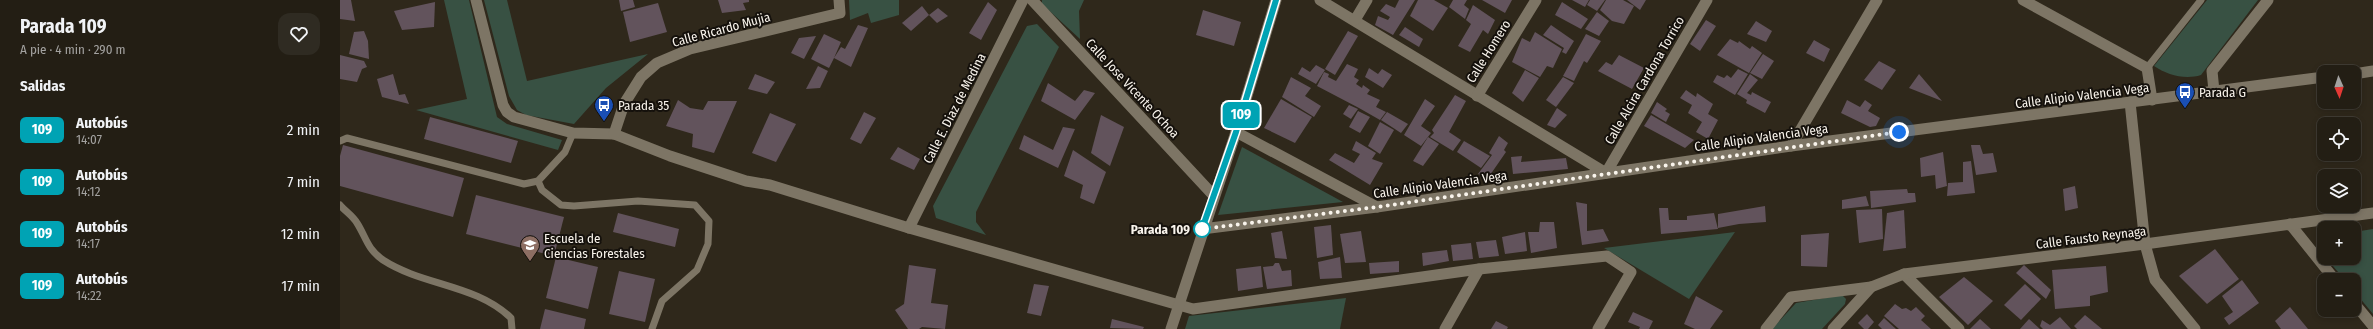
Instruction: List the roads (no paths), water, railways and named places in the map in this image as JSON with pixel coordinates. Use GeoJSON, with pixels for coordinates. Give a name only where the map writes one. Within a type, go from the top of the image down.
{"type":"FeatureCollection","features":[{"type":"Feature","properties":{"kind":"street"},"geometry":{"type":"LineString","coordinates":[[476,0],[503,104],[507,112],[514,117],[573,133],[614,134],[670,156],[739,178],[770,185],[909,228],[1193,309],[1479,269],[1606,256],[1631,272],[1598,329]]}},
{"type":"Feature","properties":{"kind":"street","name":"Calle Ricardo Mujia"},"geometry":{"type":"LineString","coordinates":[[614,134],[624,104],[641,77],[657,62],[690,49],[840,13],[839,0]]}},
{"type":"Feature","properties":{"kind":"street","name":"Calle E. Diaz de Medina"},"geometry":{"type":"LineString","coordinates":[[909,228],[1023,0]]}},
{"type":"Feature","properties":{"kind":"street","name":"Calle Jose Vicente Ochoa"},"geometry":{"type":"LineString","coordinates":[[1032,0],[1214,196]]}},
{"type":"Feature","properties":{"kind":"street"},"geometry":{"type":"LineString","coordinates":[[1171,329],[1202,229],[1236,132],[1276,0]]}},
{"type":"Feature","properties":{"kind":"street"},"geometry":{"type":"LineString","coordinates":[[1320,0],[1355,20],[1476,96],[1606,173]]}},
{"type":"Feature","properties":{"kind":"street"},"geometry":{"type":"LineString","coordinates":[[1355,20],[1367,0]]}},
{"type":"Feature","properties":{"kind":"street","name":"Calle Homero"},"geometry":{"type":"LineString","coordinates":[[1476,96],[1536,0]]}},
{"type":"Feature","properties":{"kind":"street","name":"Calle Alcira Cardona Torrico"},"geometry":{"type":"LineString","coordinates":[[1606,173],[1707,0]]}},
{"type":"Feature","properties":{"kind":"street"},"geometry":{"type":"LineString","coordinates":[[1791,146],[1877,0]]}},
{"type":"Feature","properties":{"kind":"street"},"geometry":{"type":"LineString","coordinates":[[2023,0],[2147,68],[2152,100]]}},
{"type":"Feature","properties":{"kind":"street"},"geometry":{"type":"LineString","coordinates":[[2214,91],[2212,71],[2268,0]]}},
{"type":"Feature","properties":{"kind":"street"},"geometry":{"type":"LineString","coordinates":[[2361,73],[2373,71]]}},
{"type":"Feature","properties":{"kind":"street","name":"Calle Alipio Valencia Vega"},"geometry":{"type":"LineString","coordinates":[[1202,229],[1377,207],[1791,146],[2317,78]]}},
{"type":"Feature","properties":{"kind":"street"},"geometry":{"type":"LineString","coordinates":[[2130,102],[2145,244],[2155,280],[2195,329]]}},
{"type":"Feature","properties":{"kind":"street"},"geometry":{"type":"LineString","coordinates":[[1236,132],[1377,207]]}},
{"type":"Feature","properties":{"kind":"street","name":"Calle Fausto Reynaga"},"geometry":{"type":"LineString","coordinates":[[1833,329],[1871,287],[1904,274],[2145,244],[2373,213]]}},
{"type":"Feature","properties":{"kind":"street"},"geometry":{"type":"LineString","coordinates":[[2290,224],[2329,273]]}},
{"type":"Feature","properties":{"kind":"street"},"geometry":{"type":"LineString","coordinates":[[1445,329],[1479,269]]}},
{"type":"Feature","properties":{"kind":"street"},"geometry":{"type":"LineString","coordinates":[[1904,274],[1959,329]]}},
{"type":"Feature","properties":{"kind":"street"},"geometry":{"type":"LineString","coordinates":[[1766,329],[1790,297],[1871,287]]}},
{"type":"Feature","properties":{"kind":"street"},"geometry":{"type":"LineString","coordinates":[[2361,311],[2373,326]]}},
{"type":"Feature","properties":{"kind":"lane"},"geometry":{"type":"LineString","coordinates":[[2147,68],[2201,0]]}},
{"type":"Feature","properties":{"kind":"lane"},"geometry":{"type":"LineString","coordinates":[[340,141],[347,138],[524,184],[538,181],[565,152],[573,133]]}},
{"type":"Feature","properties":{"kind":"lane"},"geometry":{"type":"LineString","coordinates":[[538,181],[542,190],[561,205],[574,206],[638,201],[695,205],[709,221],[708,244],[697,270],[662,301],[652,329]]}},
{"type":"Feature","properties":{"kind":"lane"},"geometry":{"type":"LineString","coordinates":[[340,205],[357,222],[365,242],[383,259],[406,270],[480,297],[499,306],[511,318],[512,329]]}},
{"type":"Feature","properties":{"kind":"place","name":"Parada G"},"geometry":{"type":"Point","coordinates":[2185,109]}},
{"type":"Feature","properties":{"kind":"place","name":"Parada 35"},"geometry":{"type":"Point","coordinates":[604,122]}},
{"type":"Feature","properties":{"kind":"place","name":"Parada 109"},"geometry":{"type":"Point","coordinates":[1202,229]}},
{"type":"Feature","properties":{"kind":"place","name":"Escuela de Ciencias Forestales"},"geometry":{"type":"Point","coordinates":[530,262]}}]}
